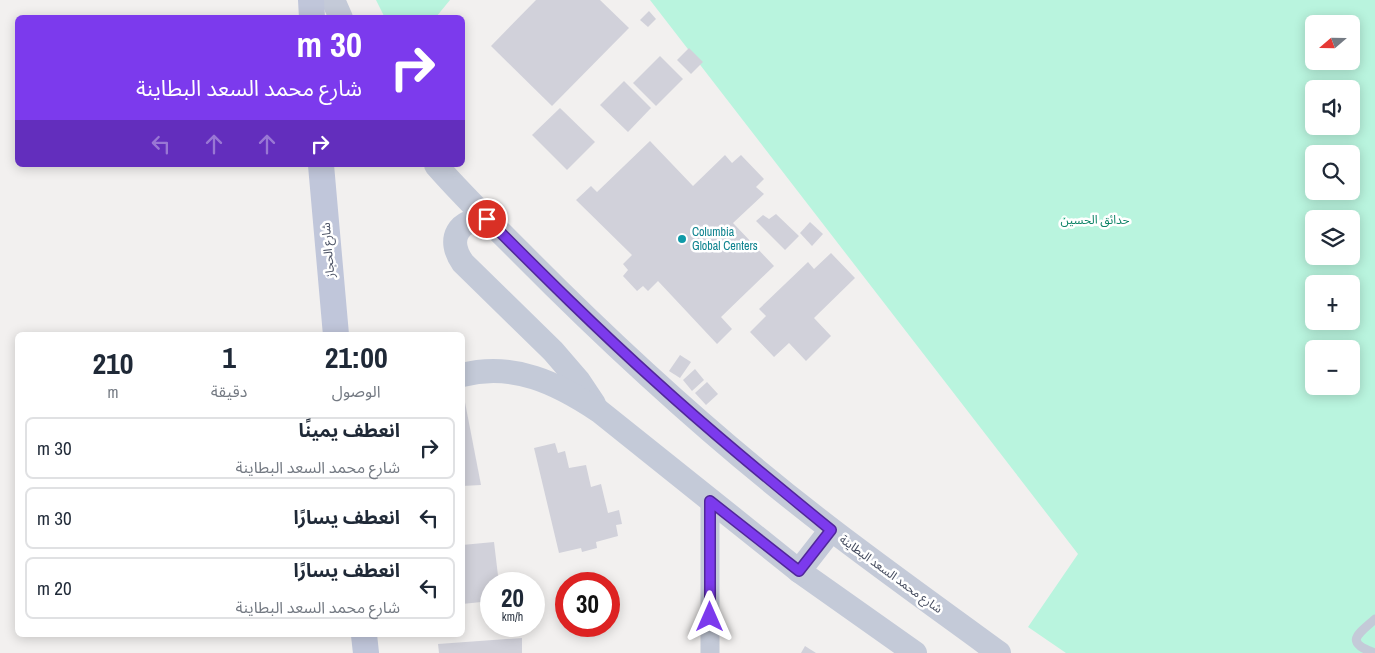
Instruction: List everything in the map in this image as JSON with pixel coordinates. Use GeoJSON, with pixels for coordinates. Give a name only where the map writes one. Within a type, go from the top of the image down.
{"type":"FeatureCollection","features":[{"type":"Feature","properties":{"kind":"main road"},"geometry":{"type":"LineString","coordinates":[[311,0],[312,15]]}},
{"type":"Feature","properties":{"kind":"main road","name":"شارع الحجاز"},"geometry":{"type":"LineString","coordinates":[[321,167],[336,332]]}},
{"type":"Feature","properties":{"kind":"main road"},"geometry":{"type":"LineString","coordinates":[[364,637],[366,653]]}},
{"type":"Feature","properties":{"kind":"street"},"geometry":{"type":"LineString","coordinates":[[333,0],[340,15]]}},
{"type":"Feature","properties":{"kind":"street","name":"شارع محمد السعد البطاينة"},"geometry":{"type":"LineString","coordinates":[[438,167],[569,302],[741,456],[831,530],[999,653]]}},
{"type":"Feature","properties":{"kind":"street"},"geometry":{"type":"LineString","coordinates":[[487,219],[475,219],[465,224],[458,232],[455,243],[457,254],[463,264],[566,365],[599,411]]}},
{"type":"Feature","properties":{"kind":"street"},"geometry":{"type":"LineString","coordinates":[[465,375],[488,371],[513,372],[553,384],[569,392],[599,411],[799,571],[915,653]]}},
{"type":"Feature","properties":{"kind":"street"},"geometry":{"type":"LineString","coordinates":[[710,501],[710,653]]}},
{"type":"Feature","properties":{"kind":"street"},"geometry":{"type":"LineString","coordinates":[[799,571],[831,530]]}},
{"type":"Feature","properties":{"kind":"lane"},"geometry":{"type":"LineString","coordinates":[[1375,619],[1358,634],[1356,639],[1360,648],[1375,653]]}},
{"type":"Feature","properties":{"kind":"green space"},"geometry":{"type":"Polygon","coordinates":[[[376,0],[450,0],[438,15],[384,15],[376,0]]]}},
{"type":"Feature","properties":{"kind":"green space","name":"حدائق الحسين"},"geometry":{"type":"Polygon","coordinates":[[[650,0],[1375,0],[1375,653],[1066,653],[1028,627],[1078,554],[650,0]]]}},
{"type":"Feature","properties":{"kind":"building"},"geometry":{"type":"Polygon","coordinates":[[[536,0],[600,0],[629,28],[552,106],[491,46],[536,0]]]}},
{"type":"Feature","properties":{"kind":"building"},"geometry":{"type":"Polygon","coordinates":[[[649,11],[656,19],[648,27],[640,20],[649,11]]]}},
{"type":"Feature","properties":{"kind":"building"},"geometry":{"type":"Polygon","coordinates":[[[689,48],[703,62],[691,74],[677,60],[689,48]]]}},
{"type":"Feature","properties":{"kind":"building"},"geometry":{"type":"Polygon","coordinates":[[[660,56],[683,79],[656,106],[633,83],[660,56]]]}},
{"type":"Feature","properties":{"kind":"building"},"geometry":{"type":"Polygon","coordinates":[[[624,81],[651,108],[628,132],[600,105],[624,81]]]}},
{"type":"Feature","properties":{"kind":"building"},"geometry":{"type":"Polygon","coordinates":[[[560,108],[595,142],[567,170],[532,135],[560,108]]]}},
{"type":"Feature","properties":{"kind":"building","name":"Columbia Global Centers"},"geometry":{"type":"Polygon","coordinates":[[[650,141],[693,186],[725,155],[732,163],[741,155],[764,179],[756,187],[764,194],[733,223],[774,266],[721,317],[732,329],[717,344],[658,281],[648,291],[643,286],[637,291],[623,276],[628,270],[623,264],[632,255],[576,200],[591,186],[597,192],[650,141]]]}},
{"type":"Feature","properties":{"kind":"building"},"geometry":{"type":"Polygon","coordinates":[[[776,214],[799,236],[785,250],[756,221],[763,215],[769,219],[776,214]]]}},
{"type":"Feature","properties":{"kind":"building"},"geometry":{"type":"Polygon","coordinates":[[[810,222],[823,234],[812,246],[800,233],[810,222]]]}},
{"type":"Feature","properties":{"kind":"building"},"geometry":{"type":"Polygon","coordinates":[[[831,253],[855,278],[814,318],[831,336],[806,361],[789,343],[774,357],[750,332],[766,316],[759,309],[808,262],[814,269],[831,253]]]}},
{"type":"Feature","properties":{"kind":"building"},"geometry":{"type":"Polygon","coordinates":[[[680,355],[691,362],[680,378],[669,371],[680,355]]]}},
{"type":"Feature","properties":{"kind":"building"},"geometry":{"type":"Polygon","coordinates":[[[695,369],[704,380],[692,391],[683,380],[695,369]]]}},
{"type":"Feature","properties":{"kind":"building"},"geometry":{"type":"Polygon","coordinates":[[[707,382],[718,394],[706,405],[695,393],[707,382]]]}},
{"type":"Feature","properties":{"kind":"building"},"geometry":{"type":"Polygon","coordinates":[[[465,402],[481,485],[465,486],[465,402]]]}},
{"type":"Feature","properties":{"kind":"building"},"geometry":{"type":"Polygon","coordinates":[[[555,443],[558,453],[565,451],[569,468],[586,465],[591,487],[601,484],[608,513],[619,510],[622,524],[616,525],[618,536],[596,542],[597,548],[582,552],[581,548],[559,553],[534,448],[555,443]]]}},
{"type":"Feature","properties":{"kind":"building"},"geometry":{"type":"Polygon","coordinates":[[[494,542],[498,572],[480,572],[480,602],[465,604],[465,545],[494,542]]]}},
{"type":"Feature","properties":{"kind":"building"},"geometry":{"type":"Polygon","coordinates":[[[522,638],[522,653],[439,653],[438,644],[522,638]]]}},
{"type":"Feature","properties":{"kind":"building"},"geometry":{"type":"Polygon","coordinates":[[[805,646],[816,653],[801,653],[805,646]]]}},
{"type":"Feature","properties":{"kind":"place","name":"Columbia Global Centers"},"geometry":{"type":"Point","coordinates":[682,239]}},
{"type":"Feature","properties":{"kind":"route"},"geometry":{"type":"LineString","coordinates":[[487,219],[569,302],[654,380],[741,456],[831,530],[799,571],[710,501],[710,617]]}}]}
